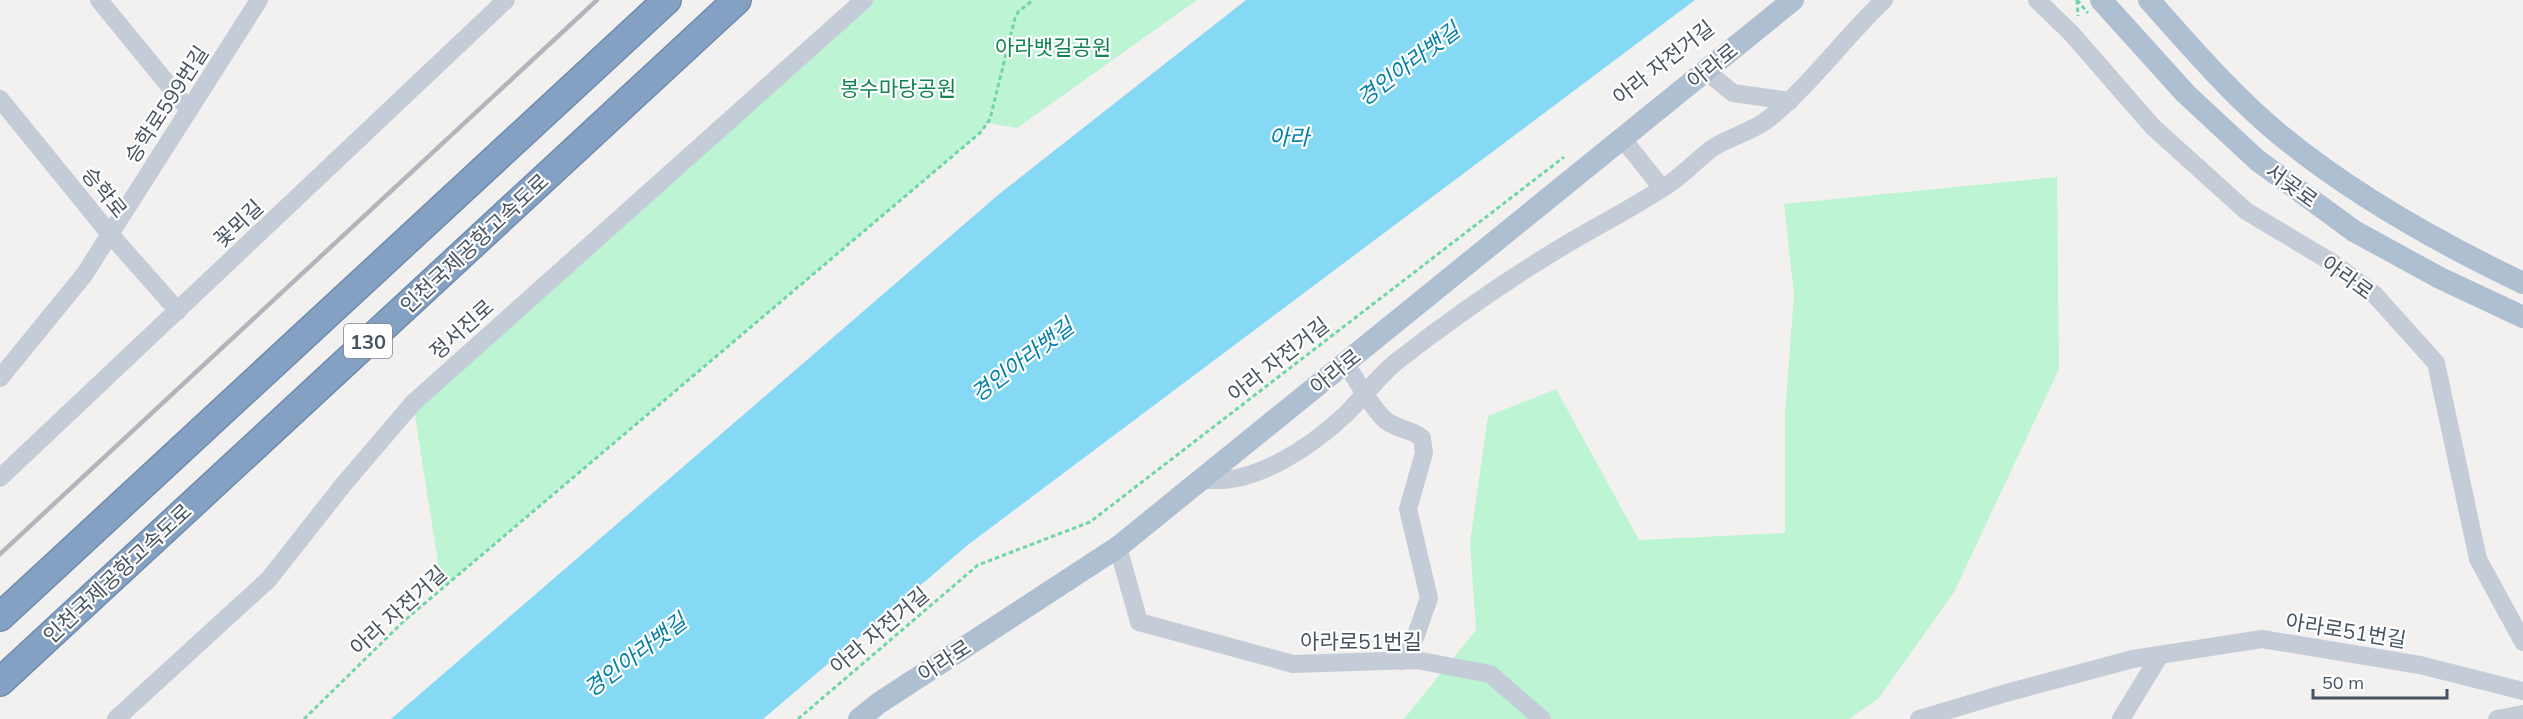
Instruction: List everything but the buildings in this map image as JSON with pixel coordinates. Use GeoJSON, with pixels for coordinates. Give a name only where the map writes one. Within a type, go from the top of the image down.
{"type":"FeatureCollection","features":[{"type":"Feature","properties":{"kind":"highway","name":"130"},"geometry":{"type":"LineString","coordinates":[[0,617],[667,0]]}},
{"type":"Feature","properties":{"kind":"highway","name":"인천국제공항고속도로"},"geometry":{"type":"LineString","coordinates":[[0,682],[737,0]]}},
{"type":"Feature","properties":{"kind":"main road","name":"아라로"},"geometry":{"type":"LineString","coordinates":[[859,719],[879,703],[1118,547],[1793,0]]}},
{"type":"Feature","properties":{"kind":"main road","name":"서곶로"},"geometry":{"type":"LineString","coordinates":[[2149,0],[2211,70],[2279,134],[2373,202],[2455,250],[2523,283]]}},
{"type":"Feature","properties":{"kind":"main road","name":"서곶로"},"geometry":{"type":"LineString","coordinates":[[2097,5],[2186,94],[2257,160],[2354,231],[2440,278],[2523,317]]}},
{"type":"Feature","properties":{"kind":"street"},"geometry":{"type":"LineString","coordinates":[[99,0],[189,110]]}},
{"type":"Feature","properties":{"kind":"street","name":"승학로599번길"},"geometry":{"type":"LineString","coordinates":[[0,378],[84,275],[109,232],[259,0]]}},
{"type":"Feature","properties":{"kind":"street","name":"꽃뫼길"},"geometry":{"type":"LineString","coordinates":[[0,478],[506,0]]}},
{"type":"Feature","properties":{"kind":"street","name":"정서진로"},"geometry":{"type":"LineString","coordinates":[[117,719],[269,579],[343,485],[413,403],[864,0]]}},
{"type":"Feature","properties":{"kind":"street"},"geometry":{"type":"LineString","coordinates":[[1202,479],[1218,482],[1271,467],[1304,448],[1344,416],[1394,364],[1452,320],[1551,253],[1662,188],[1713,148],[1764,122],[1790,101],[1884,0]]}},
{"type":"Feature","properties":{"kind":"street","name":"아라로"},"geometry":{"type":"LineString","coordinates":[[2037,0],[2071,33],[2153,127],[2246,211],[2332,263],[2375,295],[2436,363],[2478,559],[2523,642]]}},
{"type":"Feature","properties":{"kind":"street"},"geometry":{"type":"LineString","coordinates":[[1706,71],[1733,93],[1790,101]]}},
{"type":"Feature","properties":{"kind":"street","name":"승학로"},"geometry":{"type":"LineString","coordinates":[[0,99],[109,232],[178,311]]}},
{"type":"Feature","properties":{"kind":"street"},"geometry":{"type":"LineString","coordinates":[[1622,138],[1662,188]]}},
{"type":"Feature","properties":{"kind":"street"},"geometry":{"type":"LineString","coordinates":[[1345,363],[1384,418],[1399,430],[1414,431],[1422,438],[1424,453],[1408,509],[1429,598],[1416,635],[1402,661]]}},
{"type":"Feature","properties":{"kind":"street","name":"아라로51번길"},"geometry":{"type":"LineString","coordinates":[[1118,547],[1138,622],[1293,664],[1416,660],[1490,674],[1542,719]]}},
{"type":"Feature","properties":{"kind":"street","name":"아라로51번길"},"geometry":{"type":"LineString","coordinates":[[1919,719],[2133,659],[2262,639],[2420,665],[2523,691]]}},
{"type":"Feature","properties":{"kind":"street"},"geometry":{"type":"LineString","coordinates":[[2121,719],[2160,655]]}},
{"type":"Feature","properties":{"kind":"street"},"geometry":{"type":"LineString","coordinates":[[2497,719],[2523,714]]}},
{"type":"Feature","properties":{"kind":"path","name":"아라 자전거길"},"geometry":{"type":"LineString","coordinates":[[304,719],[405,620],[981,132],[990,119],[1015,18],[1018,12],[1033,0]]}},
{"type":"Feature","properties":{"kind":"path"},"geometry":{"type":"LineString","coordinates":[[2079,22],[2077,0],[2097,5]]}},
{"type":"Feature","properties":{"kind":"path","name":"아라 자전거길"},"geometry":{"type":"LineString","coordinates":[[798,719],[978,565],[1090,522],[1566,156]]}},
{"type":"Feature","properties":{"kind":"green space","name":"봉수마당공원"},"geometry":{"type":"Polygon","coordinates":[[[864,0],[1197,0],[1017,128],[988,123],[981,132],[442,588],[413,403],[864,0]]]}},
{"type":"Feature","properties":{"kind":"green space"},"geometry":{"type":"Polygon","coordinates":[[[2057,177],[2059,369],[1954,592],[1878,699],[1849,719],[1404,719],[1476,630],[1470,543],[1488,416],[1556,389],[1639,540],[1785,533],[1785,414],[1794,295],[1784,204],[2057,177]]]}},
{"type":"Feature","properties":{"kind":"water","name":"아라"},"geometry":{"type":"Polygon","coordinates":[[[1246,0],[1695,0],[969,544],[763,719],[391,719],[998,195],[1246,0]]]}},
{"type":"Feature","properties":{"kind":"railway"},"geometry":{"type":"LineString","coordinates":[[0,554],[597,0]]}},
{"type":"Feature","properties":{"kind":"park label","name":"아라뱃길공원"},"geometry":{"type":"Point","coordinates":[1053,47]}},
{"type":"Feature","properties":{"kind":"water label","name":"경인아라뱃길"},"geometry":{"type":"Point","coordinates":[1408,64]}},
{"type":"Feature","properties":{"kind":"water label","name":"경인아라뱃길"},"geometry":{"type":"Point","coordinates":[1022,360]}},
{"type":"Feature","properties":{"kind":"water label","name":"경인아라뱃길"},"geometry":{"type":"Point","coordinates":[635,655]}}]}
